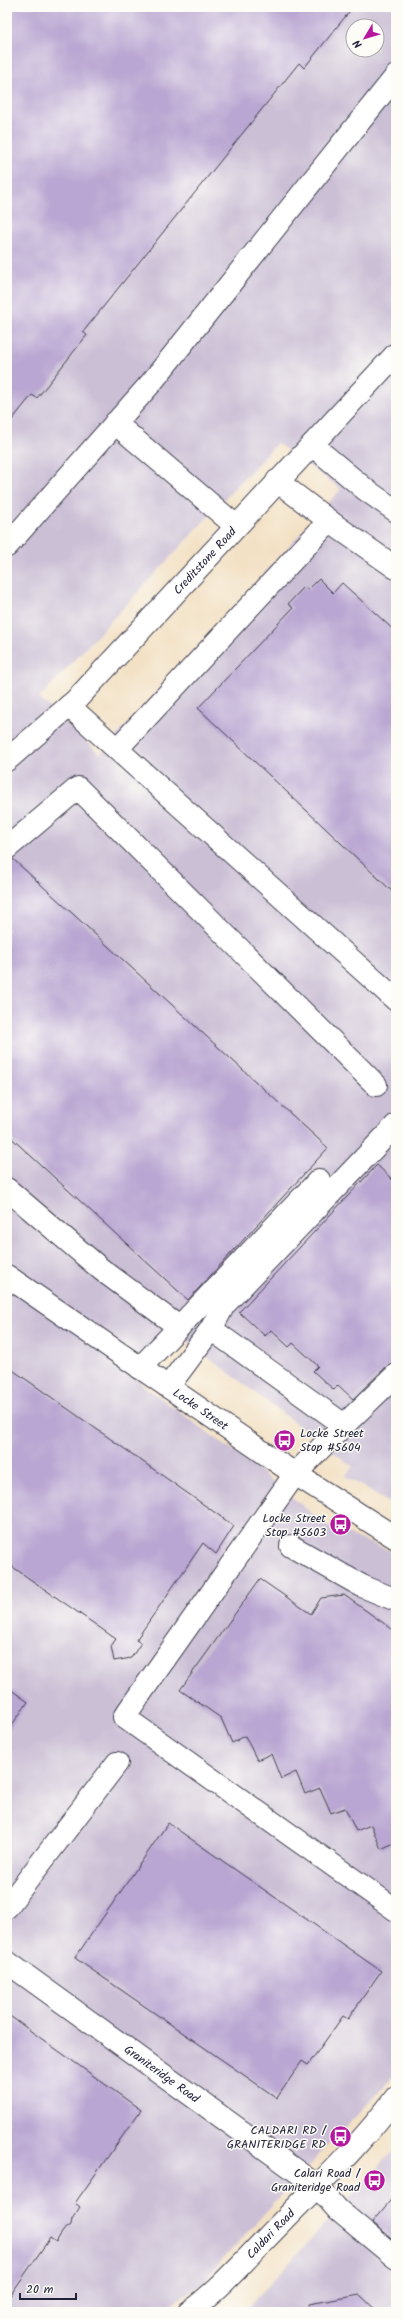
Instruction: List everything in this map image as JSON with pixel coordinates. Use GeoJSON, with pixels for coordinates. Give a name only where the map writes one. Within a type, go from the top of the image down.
{"type":"FeatureCollection","features":[{"type":"Feature","properties":{"kind":"street"},"geometry":{"type":"LineString","coordinates":[[7,546],[151,383],[396,76]]}},
{"type":"Feature","properties":{"kind":"street","name":"Creditstone Road"},"geometry":{"type":"LineString","coordinates":[[7,760],[69,706],[396,354]]}},
{"type":"Feature","properties":{"kind":"street"},"geometry":{"type":"LineString","coordinates":[[115,423],[236,526]]}},
{"type":"Feature","properties":{"kind":"street"},"geometry":{"type":"LineString","coordinates":[[312,445],[366,490],[396,511]]}},
{"type":"Feature","properties":{"kind":"street"},"geometry":{"type":"LineString","coordinates":[[277,482],[396,568]]}},
{"type":"Feature","properties":{"kind":"street"},"geometry":{"type":"LineString","coordinates":[[117,749],[329,521]]}},
{"type":"Feature","properties":{"kind":"street"},"geometry":{"type":"LineString","coordinates":[[69,706],[396,1000]]}},
{"type":"Feature","properties":{"kind":"street"},"geometry":{"type":"LineString","coordinates":[[7,848],[78,788],[376,1085]]}},
{"type":"Feature","properties":{"kind":"street"},"geometry":{"type":"LineString","coordinates":[[168,1387],[211,1329],[224,1305],[396,1125]]}},
{"type":"Feature","properties":{"kind":"street"},"geometry":{"type":"LineString","coordinates":[[140,1368],[319,1180]]}},
{"type":"Feature","properties":{"kind":"street"},"geometry":{"type":"LineString","coordinates":[[7,1189],[102,1270],[179,1327]]}},
{"type":"Feature","properties":{"kind":"street","name":"Locke Street"},"geometry":{"type":"LineString","coordinates":[[7,1276],[295,1474],[396,1538]]}},
{"type":"Feature","properties":{"kind":"street"},"geometry":{"type":"LineString","coordinates":[[211,1329],[344,1425]]}},
{"type":"Feature","properties":{"kind":"street"},"geometry":{"type":"LineString","coordinates":[[396,1375],[295,1474],[124,1717],[396,1910]]}},
{"type":"Feature","properties":{"kind":"street"},"geometry":{"type":"LineString","coordinates":[[291,1546],[362,1586],[396,1600]]}},
{"type":"Feature","properties":{"kind":"street"},"geometry":{"type":"LineString","coordinates":[[11,1895],[117,1763]]}},
{"type":"Feature","properties":{"kind":"street","name":"Graniteridge Road"},"geometry":{"type":"LineString","coordinates":[[7,1962],[317,2186],[338,2210],[396,2258]]}},
{"type":"Feature","properties":{"kind":"street","name":"Caldari Road"},"geometry":{"type":"LineString","coordinates":[[189,2312],[212,2295],[317,2186],[378,2121],[396,2097]]}},
{"type":"Feature","properties":{"kind":"shaded area"},"geometry":{"type":"Polygon","coordinates":[[[7,7],[396,7],[396,1507],[345,1476],[353,1467],[183,1338],[140,1383],[252,1465],[329,1527],[396,1553],[396,2074],[280,2196],[201,2284],[159,2312],[7,2312],[7,7]],[[277,443],[39,698],[100,754],[341,489],[277,443]]]}},
{"type":"Feature","properties":{"kind":"shaded area"},"geometry":{"type":"Polygon","coordinates":[[[396,2148],[396,2312],[243,2312],[253,2302],[396,2148]]]}},
{"type":"Feature","properties":{"kind":"building"},"geometry":{"type":"Polygon","coordinates":[[[7,7],[353,7],[304,68],[299,63],[83,332],[87,335],[37,398],[32,395],[7,426],[7,7]]]}},
{"type":"Feature","properties":{"kind":"building"},"geometry":{"type":"Polygon","coordinates":[[[319,579],[333,593],[342,583],[396,632],[396,895],[198,708],[293,608],[288,604],[304,587],[308,590],[319,579]]]}},
{"type":"Feature","properties":{"kind":"building"},"geometry":{"type":"Polygon","coordinates":[[[13,859],[328,1148],[188,1300],[7,1134],[7,860],[13,859]]]}},
{"type":"Feature","properties":{"kind":"building"},"geometry":{"type":"Polygon","coordinates":[[[377,1165],[396,1183],[396,1363],[387,1366],[353,1399],[338,1385],[334,1390],[313,1371],[318,1366],[293,1343],[289,1347],[271,1330],[265,1336],[239,1312],[377,1165]]]}},
{"type":"Feature","properties":{"kind":"building"},"geometry":{"type":"Polygon","coordinates":[[[7,1366],[234,1526],[216,1554],[203,1543],[136,1640],[141,1643],[131,1658],[114,1661],[111,1646],[116,1639],[7,1563],[7,1366]]]}},
{"type":"Feature","properties":{"kind":"building"},"geometry":{"type":"Polygon","coordinates":[[[260,1579],[311,1614],[321,1598],[344,1595],[396,1632],[396,1842],[381,1849],[371,1825],[356,1831],[345,1808],[331,1813],[320,1788],[305,1794],[296,1772],[281,1779],[271,1754],[257,1760],[245,1736],[232,1743],[221,1718],[180,1690],[260,1579]]]}},
{"type":"Feature","properties":{"kind":"building"},"geometry":{"type":"Polygon","coordinates":[[[7,1687],[28,1702],[7,1732],[7,1687]]]}},
{"type":"Feature","properties":{"kind":"building"},"geometry":{"type":"Polygon","coordinates":[[[168,1823],[381,1971],[348,2019],[343,2016],[308,2065],[302,2061],[277,2098],[75,1958],[168,1823]]]}},
{"type":"Feature","properties":{"kind":"building"},"geometry":{"type":"Polygon","coordinates":[[[7,2014],[141,2110],[75,2203],[80,2207],[72,2219],[71,2225],[63,2231],[56,2242],[50,2238],[7,2300],[7,2014]]]}},
{"type":"Feature","properties":{"kind":"building"},"geometry":{"type":"Polygon","coordinates":[[[396,2194],[396,2242],[372,2222],[396,2194]]]}},
{"type":"Feature","properties":{"kind":"building"},"geometry":{"type":"Polygon","coordinates":[[[360,2295],[378,2312],[309,2312],[309,2304],[360,2295]]]}},
{"type":"Feature","properties":{"kind":"place","name":"Locke Street Stop #5604"},"geometry":{"type":"Point","coordinates":[285,1440]}},
{"type":"Feature","properties":{"kind":"place","name":"Locke Street Stop #5603"},"geometry":{"type":"Point","coordinates":[341,1525]}},
{"type":"Feature","properties":{"kind":"place","name":"CALDARI RD / GRANITERIDGE RD"},"geometry":{"type":"Point","coordinates":[341,2137]}},
{"type":"Feature","properties":{"kind":"place","name":"Calari Road / Graniteridge Road"},"geometry":{"type":"Point","coordinates":[375,2180]}}]}
